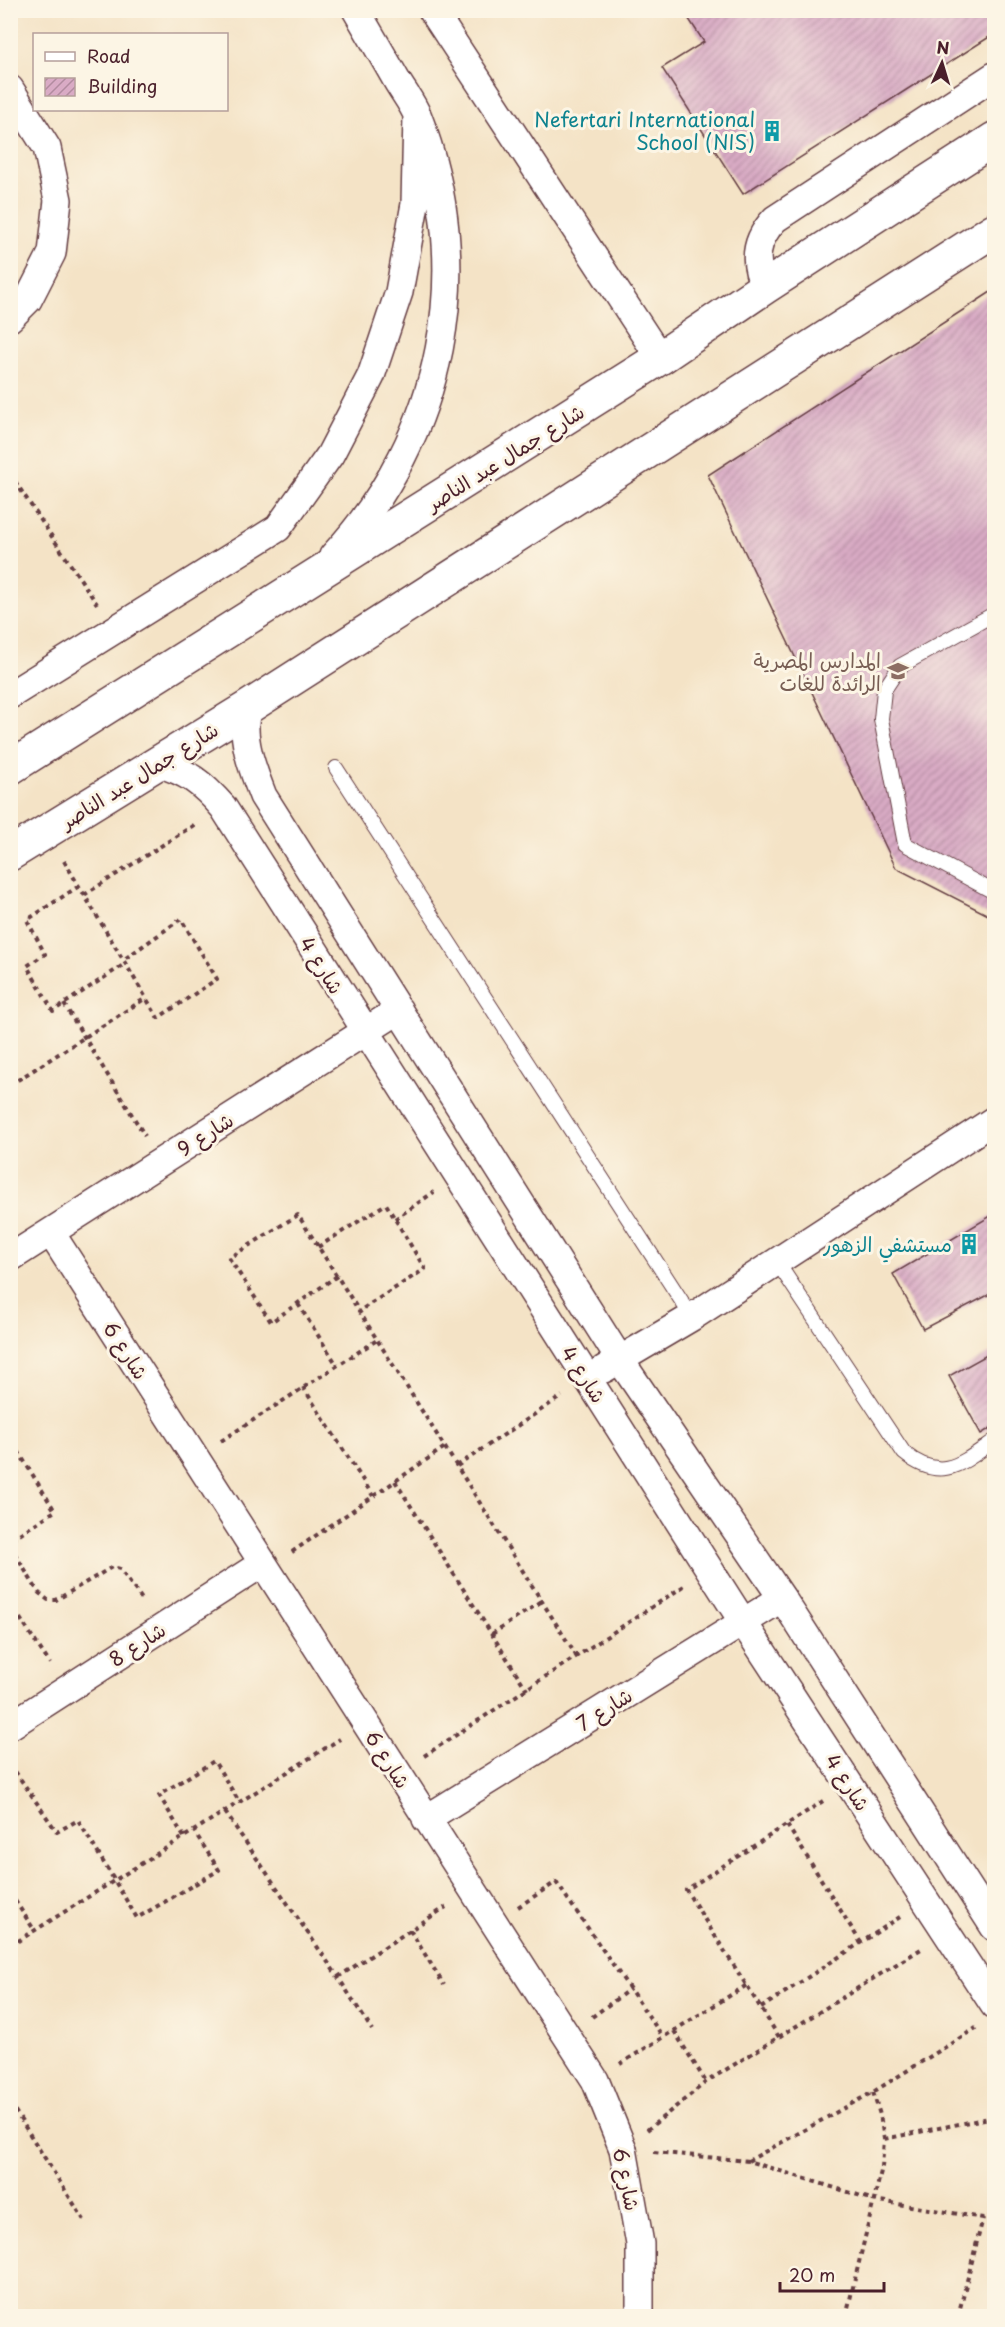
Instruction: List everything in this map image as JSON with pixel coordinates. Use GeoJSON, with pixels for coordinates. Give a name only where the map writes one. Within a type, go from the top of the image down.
{"type":"FeatureCollection","features":[{"type":"Feature","properties":{"kind":"main road","name":"شارع جمال عبد الناصر"},"geometry":{"type":"LineString","coordinates":[[10,768],[310,581],[660,358],[765,287],[994,139]]}},
{"type":"Feature","properties":{"kind":"main road","name":"شارع جمال عبد الناصر"},"geometry":{"type":"LineString","coordinates":[[10,854],[247,708],[994,230]]}},
{"type":"Feature","properties":{"kind":"street"},"geometry":{"type":"LineString","coordinates":[[310,581],[359,528],[399,466],[427,400],[444,329],[447,257],[438,184],[417,115],[356,10]]}},
{"type":"Feature","properties":{"kind":"street"},"geometry":{"type":"LineString","coordinates":[[432,10],[660,358]]}},
{"type":"Feature","properties":{"kind":"street"},"geometry":{"type":"LineString","coordinates":[[765,287],[760,276],[757,251],[760,239],[775,219],[994,76]]}},
{"type":"Feature","properties":{"kind":"street"},"geometry":{"type":"LineString","coordinates":[[10,89],[47,148],[58,200],[52,253],[28,300],[10,318]]}},
{"type":"Feature","properties":{"kind":"street"},"geometry":{"type":"LineString","coordinates":[[10,695],[278,528],[330,455],[371,376],[399,292],[415,204],[417,115]]}},
{"type":"Feature","properties":{"kind":"street","name":"شارع 4"},"geometry":{"type":"LineString","coordinates":[[247,708],[244,720],[247,746],[253,771],[263,796],[620,1360],[782,1598],[994,1927]]}},
{"type":"Feature","properties":{"kind":"street","name":"شارع 4"},"geometry":{"type":"LineString","coordinates":[[157,763],[176,768],[194,778],[223,807],[364,1032],[743,1622],[947,1933],[989,2014]]}},
{"type":"Feature","properties":{"kind":"street","name":"شارع 9"},"geometry":{"type":"LineString","coordinates":[[10,1258],[399,1010]]}},
{"type":"Feature","properties":{"kind":"street"},"geometry":{"type":"LineString","coordinates":[[587,1378],[692,1317],[994,1120]]}},
{"type":"Feature","properties":{"kind":"street","name":"شارع 6"},"geometry":{"type":"LineString","coordinates":[[51,1233],[595,2080],[623,2149],[640,2244],[640,2316]]}},
{"type":"Feature","properties":{"kind":"street","name":"شارع 8"},"geometry":{"type":"LineString","coordinates":[[10,1726],[162,1628],[264,1566]]}},
{"type":"Feature","properties":{"kind":"street","name":"شارع 7"},"geometry":{"type":"LineString","coordinates":[[426,1819],[782,1598]]}},
{"type":"Feature","properties":{"kind":"lane"},"geometry":{"type":"LineString","coordinates":[[994,614],[900,666],[884,690],[880,719],[905,844],[994,892]]}},
{"type":"Feature","properties":{"kind":"lane"},"geometry":{"type":"LineString","coordinates":[[336,768],[692,1317]]}},
{"type":"Feature","properties":{"kind":"lane"},"geometry":{"type":"LineString","coordinates":[[777,1262],[904,1453],[927,1468],[939,1469],[961,1463],[994,1441]]}},
{"type":"Feature","properties":{"kind":"path"},"geometry":{"type":"LineString","coordinates":[[10,474],[114,630]]}},
{"type":"Feature","properties":{"kind":"path"},"geometry":{"type":"LineString","coordinates":[[84,895],[223,807]]}},
{"type":"Feature","properties":{"kind":"path"},"geometry":{"type":"LineString","coordinates":[[46,832],[79,886],[124,962],[158,1018],[217,979],[181,919],[124,962],[53,1011],[27,966],[45,954],[27,920],[79,886]]}},
{"type":"Feature","properties":{"kind":"path"},"geometry":{"type":"LineString","coordinates":[[10,1084],[146,998]]}},
{"type":"Feature","properties":{"kind":"path"},"geometry":{"type":"LineString","coordinates":[[64,1004],[161,1162]]}},
{"type":"Feature","properties":{"kind":"path"},"geometry":{"type":"LineString","coordinates":[[395,1219],[457,1176]]}},
{"type":"Feature","properties":{"kind":"path"},"geometry":{"type":"LineString","coordinates":[[318,1247],[386,1204],[425,1269],[358,1311]]}},
{"type":"Feature","properties":{"kind":"path"},"geometry":{"type":"LineString","coordinates":[[337,1276],[271,1322],[229,1258],[298,1215],[337,1276],[358,1311],[577,1657]]}},
{"type":"Feature","properties":{"kind":"path"},"geometry":{"type":"LineString","coordinates":[[298,1304],[337,1365]]}},
{"type":"Feature","properties":{"kind":"path"},"geometry":{"type":"LineString","coordinates":[[196,1458],[377,1340]]}},
{"type":"Feature","properties":{"kind":"path"},"geometry":{"type":"LineString","coordinates":[[457,1466],[587,1378]]}},
{"type":"Feature","properties":{"kind":"path"},"geometry":{"type":"LineString","coordinates":[[303,1388],[373,1496]]}},
{"type":"Feature","properties":{"kind":"path"},"geometry":{"type":"LineString","coordinates":[[264,1566],[445,1448]]}},
{"type":"Feature","properties":{"kind":"path"},"geometry":{"type":"LineString","coordinates":[[10,1455],[18,1450],[55,1511],[10,1540]]}},
{"type":"Feature","properties":{"kind":"path"},"geometry":{"type":"LineString","coordinates":[[395,1481],[527,1689]]}},
{"type":"Feature","properties":{"kind":"path"},"geometry":{"type":"LineString","coordinates":[[10,1546],[39,1593],[48,1600],[56,1600],[112,1567],[120,1569],[162,1628]]}},
{"type":"Feature","properties":{"kind":"path"},"geometry":{"type":"LineString","coordinates":[[397,1773],[709,1569]]}},
{"type":"Feature","properties":{"kind":"path"},"geometry":{"type":"LineString","coordinates":[[492,1634],[542,1601]]}},
{"type":"Feature","properties":{"kind":"path"},"geometry":{"type":"LineString","coordinates":[[10,1603],[66,1690]]}},
{"type":"Feature","properties":{"kind":"path"},"geometry":{"type":"LineString","coordinates":[[10,1946],[365,1724]]}},
{"type":"Feature","properties":{"kind":"path"},"geometry":{"type":"LineString","coordinates":[[184,1837],[159,1795],[214,1761],[240,1803]]}},
{"type":"Feature","properties":{"kind":"path"},"geometry":{"type":"LineString","coordinates":[[10,1764],[57,1832],[78,1820],[137,1918],[219,1870],[194,1831]]}},
{"type":"Feature","properties":{"kind":"path"},"geometry":{"type":"LineString","coordinates":[[779,2037],[686,1890],[849,1785]]}},
{"type":"Feature","properties":{"kind":"path"},"geometry":{"type":"LineString","coordinates":[[225,1812],[372,2030]]}},
{"type":"Feature","properties":{"kind":"path"},"geometry":{"type":"LineString","coordinates":[[787,1825],[861,1943]]}},
{"type":"Feature","properties":{"kind":"path"},"geometry":{"type":"LineString","coordinates":[[493,1923],[556,1882],[663,2037]]}},
{"type":"Feature","properties":{"kind":"path"},"geometry":{"type":"LineString","coordinates":[[338,1977],[472,1891]]}},
{"type":"Feature","properties":{"kind":"path"},"geometry":{"type":"LineString","coordinates":[[10,1893],[35,1931]]}},
{"type":"Feature","properties":{"kind":"path"},"geometry":{"type":"LineString","coordinates":[[761,2008],[926,1901]]}},
{"type":"Feature","properties":{"kind":"path"},"geometry":{"type":"LineString","coordinates":[[410,1930],[444,1984]]}},
{"type":"Feature","properties":{"kind":"path"},"geometry":{"type":"LineString","coordinates":[[623,2149],[706,2082],[947,1933]]}},
{"type":"Feature","properties":{"kind":"path"},"geometry":{"type":"LineString","coordinates":[[595,2080],[747,1986]]}},
{"type":"Feature","properties":{"kind":"path"},"geometry":{"type":"LineString","coordinates":[[566,2036],[630,1989]]}},
{"type":"Feature","properties":{"kind":"path"},"geometry":{"type":"LineString","coordinates":[[748,2161],[873,2092],[989,2014]]}},
{"type":"Feature","properties":{"kind":"path"},"geometry":{"type":"LineString","coordinates":[[674,2031],[706,2082]]}},
{"type":"Feature","properties":{"kind":"path"},"geometry":{"type":"LineString","coordinates":[[846,2316],[882,2167],[884,2139],[873,2092]]}},
{"type":"Feature","properties":{"kind":"path"},"geometry":{"type":"LineString","coordinates":[[10,2103],[84,2220]]}},
{"type":"Feature","properties":{"kind":"path"},"geometry":{"type":"LineString","coordinates":[[884,2139],[994,2117]]}},
{"type":"Feature","properties":{"kind":"path"},"geometry":{"type":"LineString","coordinates":[[623,2149],[748,2161],[874,2200],[983,2217],[994,2216]]}},
{"type":"Feature","properties":{"kind":"path"},"geometry":{"type":"LineString","coordinates":[[958,2316],[983,2217]]}},
{"type":"Feature","properties":{"kind":"building","name":"Nefertari International School (NIS)"},"geometry":{"type":"Polygon","coordinates":[[[683,10],[994,10],[994,34],[743,194],[662,68],[704,42],[683,10]]]}},
{"type":"Feature","properties":{"kind":"building","name":"المدارس المصرية الرائدة للغات"},"geometry":{"type":"Polygon","coordinates":[[[994,290],[994,918],[896,868],[708,475],[994,290]]]}},
{"type":"Feature","properties":{"kind":"building","name":"مستشفي الزهور"},"geometry":{"type":"Polygon","coordinates":[[[994,1214],[994,1292],[923,1329],[893,1274],[994,1214]]]}},
{"type":"Feature","properties":{"kind":"building"},"geometry":{"type":"Polygon","coordinates":[[[994,1351],[994,1426],[981,1434],[949,1376],[994,1351]]]}},
{"type":"Feature","properties":{"kind":"place","name":"Nefertari International School (NIS)"},"geometry":{"type":"Point","coordinates":[772,131]}},
{"type":"Feature","properties":{"kind":"place","name":"المدارس المصرية الرائدة للغات"},"geometry":{"type":"Point","coordinates":[898,671]}},
{"type":"Feature","properties":{"kind":"place","name":"مستشفي الزهور"},"geometry":{"type":"Point","coordinates":[969,1244]}}]}
